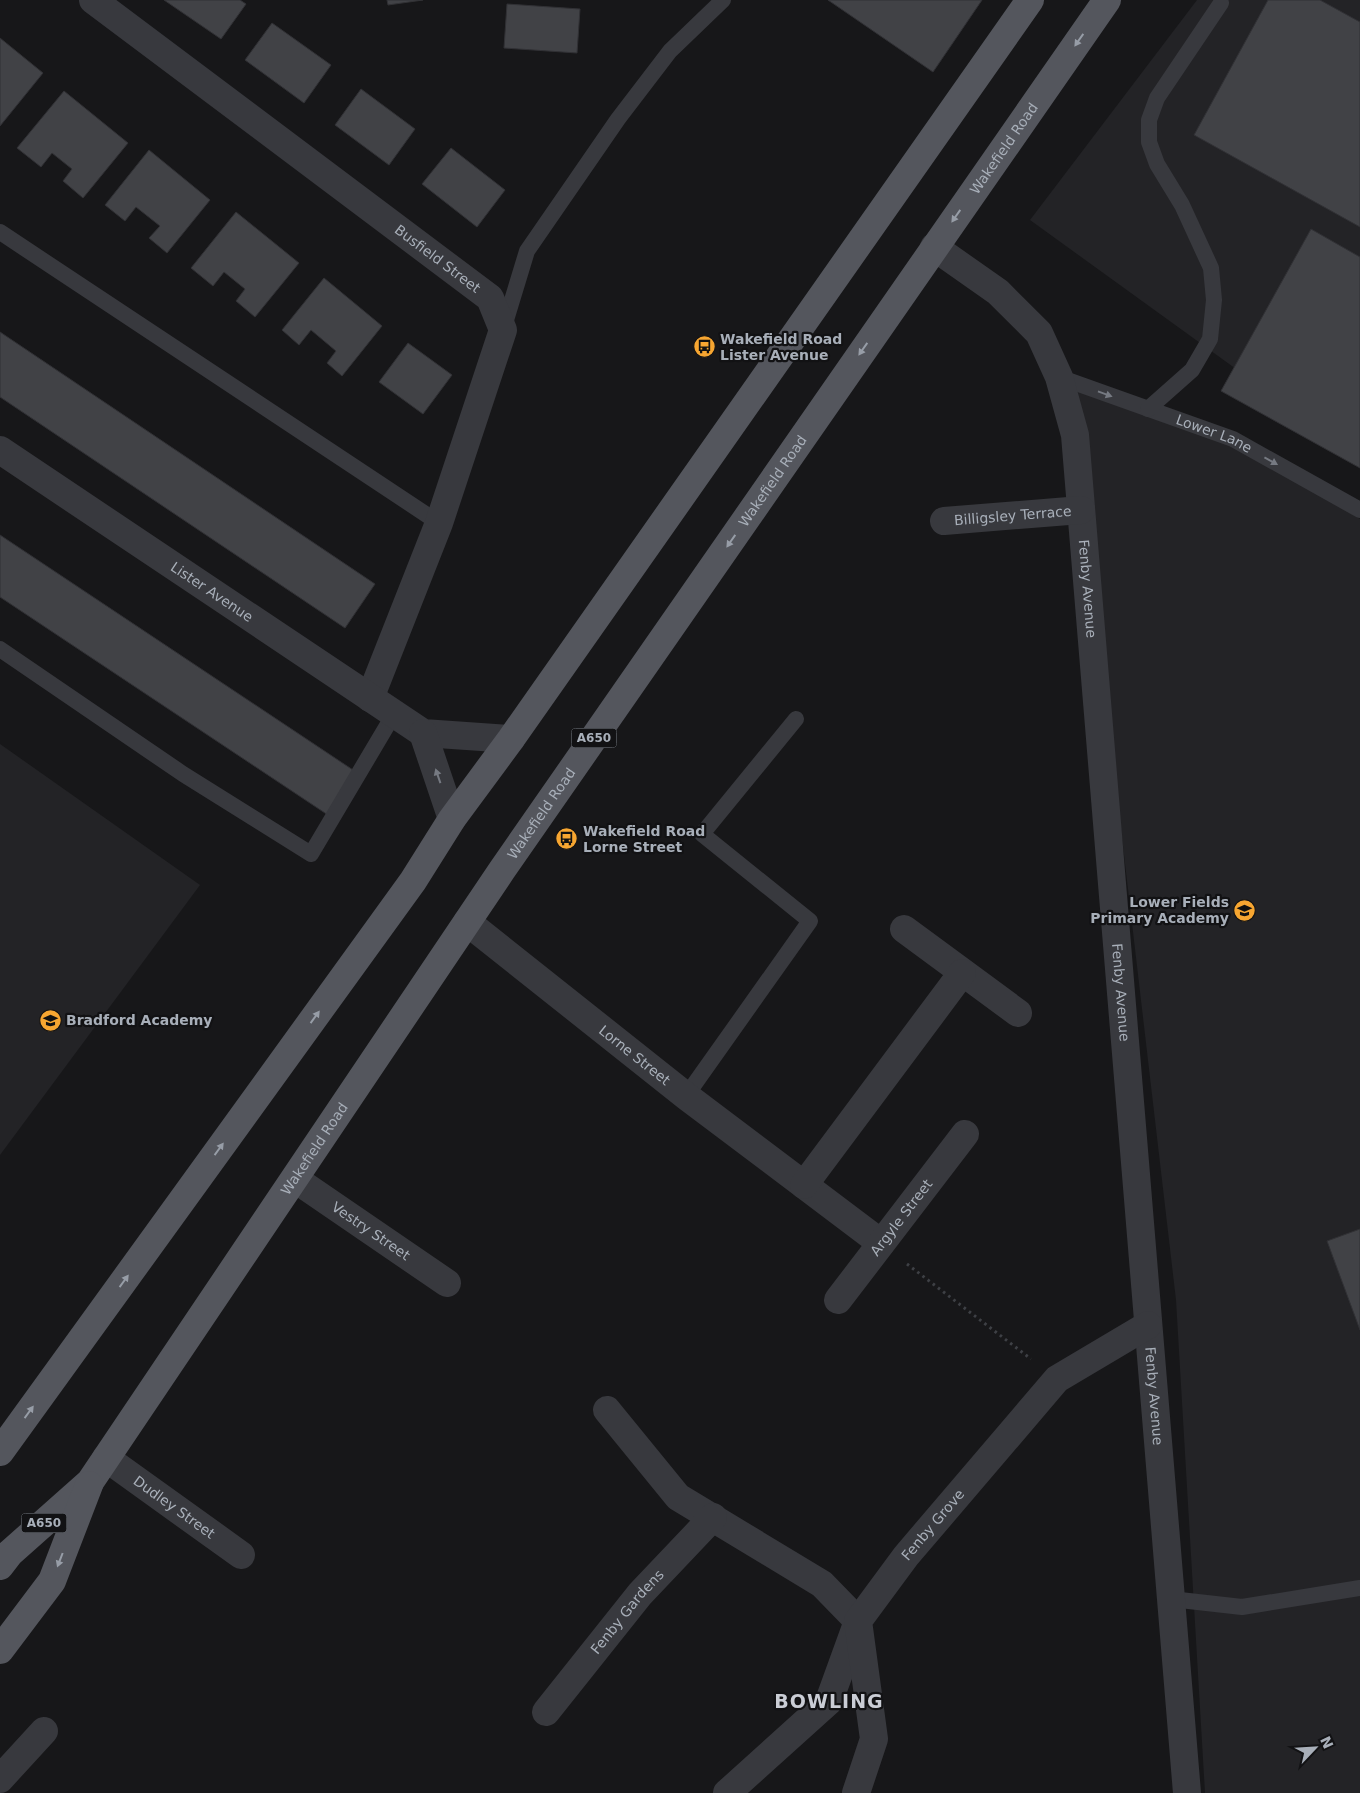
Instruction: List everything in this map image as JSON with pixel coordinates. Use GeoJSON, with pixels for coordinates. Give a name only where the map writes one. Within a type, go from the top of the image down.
{"type":"FeatureCollection","features":[{"type":"Feature","properties":{"kind":"main road"},"geometry":{"type":"LineString","coordinates":[[0,1452],[413,881],[452,818],[511,739],[1030,0]]}},
{"type":"Feature","properties":{"kind":"main road","name":"Wakefield Road"},"geometry":{"type":"LineString","coordinates":[[0,1566],[10,1553],[90,1482],[467,922],[1107,0]]}},
{"type":"Feature","properties":{"kind":"main road"},"geometry":{"type":"LineString","coordinates":[[0,1650],[52,1581],[90,1482]]}},
{"type":"Feature","properties":{"kind":"street","name":"Busfield Street"},"geometry":{"type":"LineString","coordinates":[[93,0],[490,298],[503,330]]}},
{"type":"Feature","properties":{"kind":"street","name":"Fenby Avenue"},"geometry":{"type":"LineString","coordinates":[[934,247],[998,292],[1039,333],[1059,377],[1075,435],[1187,1793]]}},
{"type":"Feature","properties":{"kind":"street"},"geometry":{"type":"LineString","coordinates":[[370,698],[439,523],[503,330]]}},
{"type":"Feature","properties":{"kind":"street","name":"Lister Avenue"},"geometry":{"type":"LineString","coordinates":[[0,450],[423,733],[511,739]]}},
{"type":"Feature","properties":{"kind":"street","name":"Billigsley Terrace"},"geometry":{"type":"LineString","coordinates":[[944,521],[1081,510]]}},
{"type":"Feature","properties":{"kind":"street"},"geometry":{"type":"LineString","coordinates":[[423,733],[452,818]]}},
{"type":"Feature","properties":{"kind":"street","name":"Lorne Street"},"geometry":{"type":"LineString","coordinates":[[467,922],[686,1096],[881,1243]]}},
{"type":"Feature","properties":{"kind":"street"},"geometry":{"type":"LineString","coordinates":[[904,929],[1018,1013]]}},
{"type":"Feature","properties":{"kind":"street"},"geometry":{"type":"LineString","coordinates":[[804,1185],[962,973]]}},
{"type":"Feature","properties":{"kind":"street","name":"Argyle Street"},"geometry":{"type":"LineString","coordinates":[[838,1300],[965,1134]]}},
{"type":"Feature","properties":{"kind":"street","name":"Vestry Street"},"geometry":{"type":"LineString","coordinates":[[295,1179],[447,1283]]}},
{"type":"Feature","properties":{"kind":"street","name":"Fenby Grove"},"geometry":{"type":"LineString","coordinates":[[727,1793],[829,1702],[858,1621],[906,1556],[1057,1379],[1148,1325]]}},
{"type":"Feature","properties":{"kind":"street"},"geometry":{"type":"LineString","coordinates":[[608,1410],[678,1497],[822,1584],[858,1621],[874,1739],[856,1793]]}},
{"type":"Feature","properties":{"kind":"street","name":"Dudley Street"},"geometry":{"type":"LineString","coordinates":[[106,1458],[241,1555]]}},
{"type":"Feature","properties":{"kind":"street","name":"Fenby Gardens"},"geometry":{"type":"LineString","coordinates":[[546,1712],[640,1594],[713,1517]]}},
{"type":"Feature","properties":{"kind":"street"},"geometry":{"type":"LineString","coordinates":[[0,1779],[44,1731]]}},
{"type":"Feature","properties":{"kind":"lane"},"geometry":{"type":"LineString","coordinates":[[503,330],[526,251],[618,119],[670,51],[724,0]]}},
{"type":"Feature","properties":{"kind":"lane"},"geometry":{"type":"LineString","coordinates":[[1148,409],[1192,370],[1210,339],[1214,300],[1211,268],[1182,205],[1157,164],[1150,142],[1149,120],[1157,98],[1221,3]]}},
{"type":"Feature","properties":{"kind":"lane"},"geometry":{"type":"LineString","coordinates":[[0,232],[439,523]]}},
{"type":"Feature","properties":{"kind":"lane","name":"Lower Lane"},"geometry":{"type":"LineString","coordinates":[[1059,377],[1233,440],[1360,510]]}},
{"type":"Feature","properties":{"kind":"lane"},"geometry":{"type":"LineString","coordinates":[[0,649],[175,769],[311,854],[394,714]]}},
{"type":"Feature","properties":{"kind":"lane"},"geometry":{"type":"LineString","coordinates":[[686,1096],[810,921],[702,834],[796,718]]}},
{"type":"Feature","properties":{"kind":"lane"},"geometry":{"type":"LineString","coordinates":[[1172,1599],[1242,1607],[1360,1588]]}},
{"type":"Feature","properties":{"kind":"path"},"geometry":{"type":"LineString","coordinates":[[881,1243],[1057,1379]]}},
{"type":"Feature","properties":{"kind":"shaded area"},"geometry":{"type":"Polygon","coordinates":[[[1197,0],[1360,0],[1360,440],[1243,374],[1030,220],[1197,0]]]}},
{"type":"Feature","properties":{"kind":"shaded area","name":"Lower Fields Primary Academy"},"geometry":{"type":"Polygon","coordinates":[[[1059,377],[1233,439],[1360,519],[1360,1793],[1205,1793],[1176,1300],[1075,435],[1059,377]]]}},
{"type":"Feature","properties":{"kind":"shaded area","name":"Bradford Academy"},"geometry":{"type":"Polygon","coordinates":[[[0,744],[200,885],[0,1155],[0,744]]]}},
{"type":"Feature","properties":{"kind":"building"},"geometry":{"type":"Polygon","coordinates":[[[164,0],[240,0],[246,4],[221,39],[164,0]]]}},
{"type":"Feature","properties":{"kind":"building"},"geometry":{"type":"Polygon","coordinates":[[[387,0],[423,0],[388,5],[387,0]]]}},
{"type":"Feature","properties":{"kind":"building"},"geometry":{"type":"Polygon","coordinates":[[[828,0],[982,0],[933,72],[828,0]]]}},
{"type":"Feature","properties":{"kind":"building"},"geometry":{"type":"Polygon","coordinates":[[[1268,0],[1320,0],[1360,22],[1360,227],[1194,135],[1268,0]]]}},
{"type":"Feature","properties":{"kind":"building"},"geometry":{"type":"Polygon","coordinates":[[[507,4],[580,9],[577,53],[504,48],[507,4]]]}},
{"type":"Feature","properties":{"kind":"building"},"geometry":{"type":"Polygon","coordinates":[[[272,23],[331,65],[304,103],[245,60],[272,23]]]}},
{"type":"Feature","properties":{"kind":"building"},"geometry":{"type":"Polygon","coordinates":[[[0,38],[43,73],[0,126],[0,38]]]}},
{"type":"Feature","properties":{"kind":"building"},"geometry":{"type":"Polygon","coordinates":[[[361,89],[415,129],[389,165],[335,125],[361,89]]]}},
{"type":"Feature","properties":{"kind":"building"},"geometry":{"type":"Polygon","coordinates":[[[64,91],[128,143],[83,198],[63,181],[72,169],[52,153],[41,167],[17,148],[64,91]]]}},
{"type":"Feature","properties":{"kind":"building"},"geometry":{"type":"Polygon","coordinates":[[[451,148],[505,190],[477,227],[422,184],[451,148]]]}},
{"type":"Feature","properties":{"kind":"building"},"geometry":{"type":"Polygon","coordinates":[[[149,150],[210,200],[167,253],[149,238],[160,226],[136,207],[125,221],[105,205],[149,150]]]}},
{"type":"Feature","properties":{"kind":"building"},"geometry":{"type":"Polygon","coordinates":[[[236,212],[299,263],[255,317],[236,301],[245,289],[224,272],[213,286],[191,268],[236,212]]]}},
{"type":"Feature","properties":{"kind":"building"},"geometry":{"type":"Polygon","coordinates":[[[1311,229],[1360,257],[1360,468],[1221,391],[1311,229]]]}},
{"type":"Feature","properties":{"kind":"building"},"geometry":{"type":"Polygon","coordinates":[[[324,278],[382,326],[342,376],[327,363],[336,351],[311,330],[299,345],[282,330],[324,278]]]}},
{"type":"Feature","properties":{"kind":"building"},"geometry":{"type":"Polygon","coordinates":[[[0,332],[375,584],[345,628],[0,397],[0,332]]]}},
{"type":"Feature","properties":{"kind":"building"},"geometry":{"type":"Polygon","coordinates":[[[408,343],[452,375],[423,414],[379,382],[408,343]]]}},
{"type":"Feature","properties":{"kind":"building"},"geometry":{"type":"Polygon","coordinates":[[[0,535],[356,772],[328,815],[0,597],[0,535]]]}},
{"type":"Feature","properties":{"kind":"building"},"geometry":{"type":"Polygon","coordinates":[[[1360,1229],[1360,1330],[1327,1241],[1360,1229]]]}},
{"type":"Feature","properties":{"kind":"place","name":"Wakefield Road Lister Avenue"},"geometry":{"type":"Point","coordinates":[704,347]}},
{"type":"Feature","properties":{"kind":"place","name":"Wakefield Road Lorne Street"},"geometry":{"type":"Point","coordinates":[567,839]}},
{"type":"Feature","properties":{"kind":"place","name":"Lower Fields Primary Academy"},"geometry":{"type":"Point","coordinates":[1245,910]}},
{"type":"Feature","properties":{"kind":"place","name":"Bradford Academy"},"geometry":{"type":"Point","coordinates":[50,1020]}},
{"type":"Feature","properties":{"kind":"district","name":"BOWLING"},"geometry":{"type":"Point","coordinates":[829,1701]}}]}
